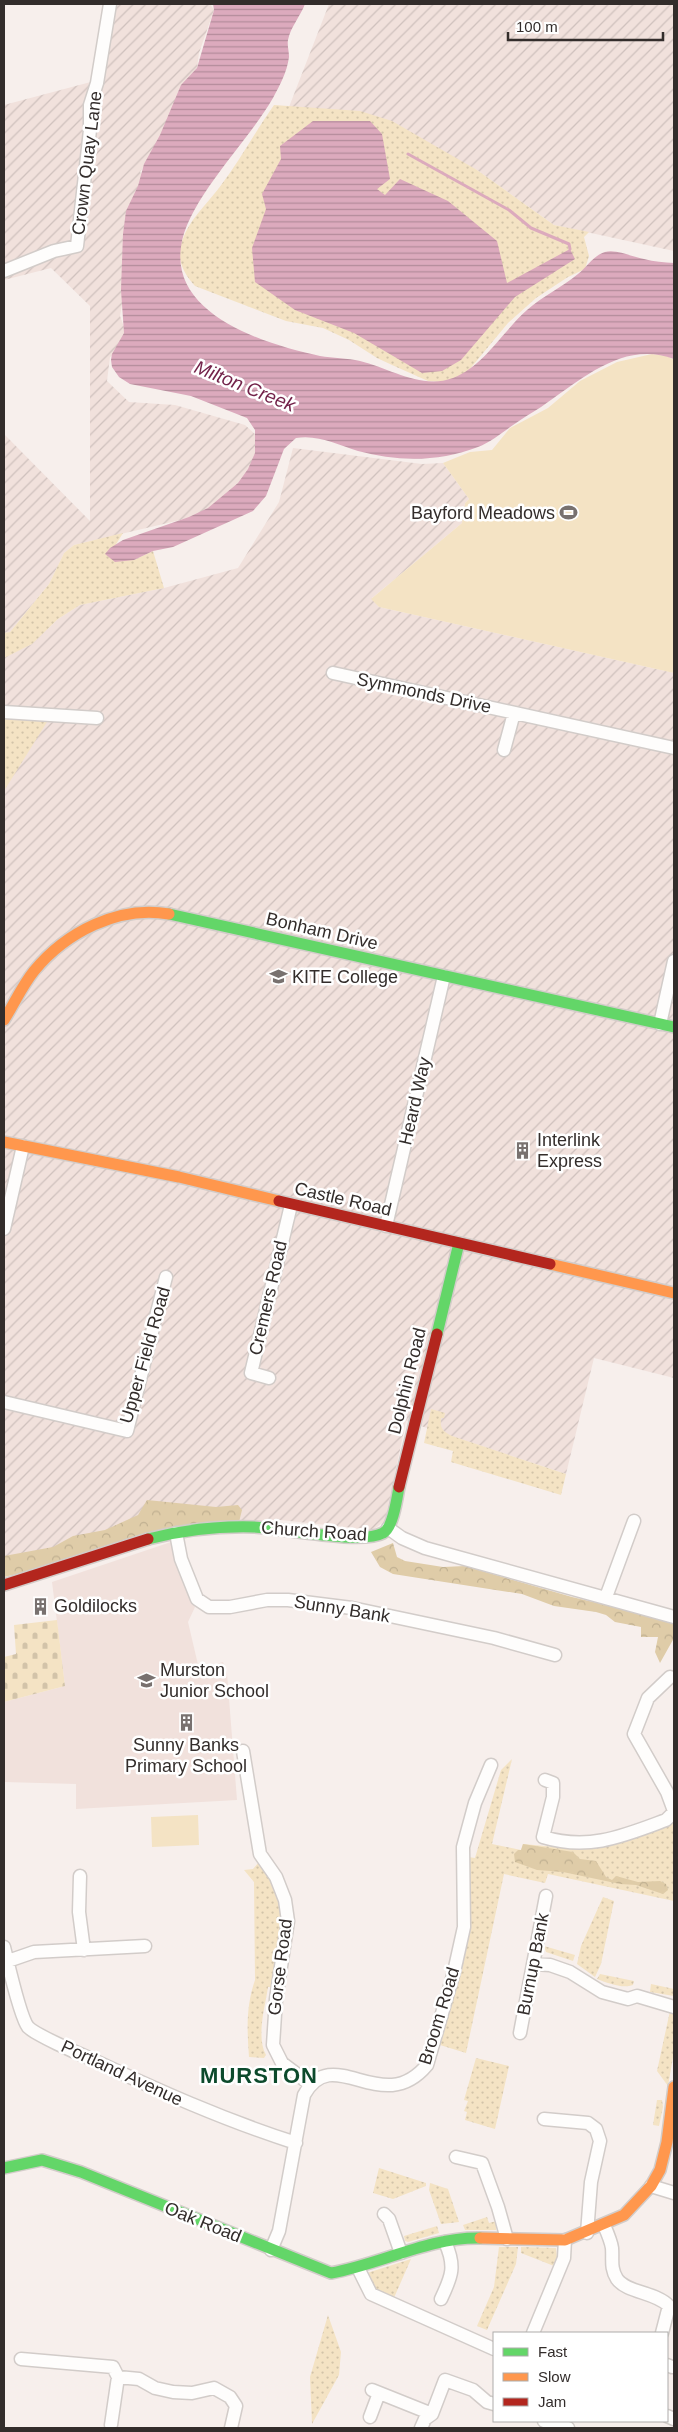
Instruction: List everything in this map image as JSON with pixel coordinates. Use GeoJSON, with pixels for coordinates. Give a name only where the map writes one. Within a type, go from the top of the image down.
{"type":"FeatureCollection","features":[{"type":"Feature","properties":{"kind":"street","name":"Crown Quay Lane"},"geometry":{"type":"LineString","coordinates":[[4,272],[29,260],[77,246],[90,130],[90,105],[97,83],[110,4]]}},
{"type":"Feature","properties":{"kind":"street","name":"Symmonds Drive"},"geometry":{"type":"LineString","coordinates":[[333,673],[674,748]]}},
{"type":"Feature","properties":{"kind":"street"},"geometry":{"type":"LineString","coordinates":[[4,712],[97,718]]}},
{"type":"Feature","properties":{"kind":"street","name":"Symmonds Drive"},"geometry":{"type":"LineString","coordinates":[[504,750],[514,713]]}},
{"type":"Feature","properties":{"kind":"street","name":"Bonham Drive"},"geometry":{"type":"LineString","coordinates":[[4,1020],[33,973],[66,939],[99,923],[134,914],[151,912],[184,916],[674,1027]]}},
{"type":"Feature","properties":{"kind":"street"},"geometry":{"type":"LineString","coordinates":[[660,1024],[674,962]]}},
{"type":"Feature","properties":{"kind":"street","name":"Heard Way"},"geometry":{"type":"LineString","coordinates":[[386,1226],[444,976]]}},
{"type":"Feature","properties":{"kind":"street","name":"Castle Road"},"geometry":{"type":"LineString","coordinates":[[4,1142],[179,1177],[290,1205],[674,1293]]}},
{"type":"Feature","properties":{"kind":"street"},"geometry":{"type":"LineString","coordinates":[[4,1229],[23,1146]]}},
{"type":"Feature","properties":{"kind":"street","name":"Cremers Road"},"geometry":{"type":"LineString","coordinates":[[270,1378],[251,1373],[290,1205]]}},
{"type":"Feature","properties":{"kind":"street","name":"Dolphin Road"},"geometry":{"type":"LineString","coordinates":[[388,1528],[459,1243]]}},
{"type":"Feature","properties":{"kind":"street","name":"Upper Field Road"},"geometry":{"type":"LineString","coordinates":[[4,1402],[127,1431],[166,1277]]}},
{"type":"Feature","properties":{"kind":"street"},"geometry":{"type":"LineString","coordinates":[[606,1597],[634,1521]]}},
{"type":"Feature","properties":{"kind":"street","name":"Church Road"},"geometry":{"type":"LineString","coordinates":[[4,1585],[119,1547],[176,1533],[226,1527],[266,1527],[365,1537],[382,1534],[388,1528],[406,1540],[425,1548],[674,1616]]}},
{"type":"Feature","properties":{"kind":"street","name":"Sunny Bank"},"geometry":{"type":"LineString","coordinates":[[176,1533],[181,1559],[197,1598],[210,1607],[230,1607],[267,1600],[288,1600],[352,1608],[485,1636],[555,1655]]}},
{"type":"Feature","properties":{"kind":"street"},"geometry":{"type":"LineString","coordinates":[[545,1780],[553,1783],[553,1797],[543,1837],[561,1843],[591,1844],[666,1820],[674,1811],[667,1792],[634,1734],[648,1698],[670,1677]]}},
{"type":"Feature","properties":{"kind":"street","name":"Gorse Road"},"geometry":{"type":"LineString","coordinates":[[243,1751],[260,1854],[276,1877],[285,1900],[288,1921],[276,1999],[272,2045],[282,2063],[310,2084]]}},
{"type":"Feature","properties":{"kind":"street","name":"Broom Road"},"geometry":{"type":"LineString","coordinates":[[310,2084],[323,2075],[347,2076],[376,2086],[393,2086],[420,2074],[427,2066],[454,1972],[464,1927],[463,1847],[475,1803],[491,1765]]}},
{"type":"Feature","properties":{"kind":"street"},"geometry":{"type":"LineString","coordinates":[[80,1876],[79,1912],[84,1950]]}},
{"type":"Feature","properties":{"kind":"street","name":"Burnup Bank"},"geometry":{"type":"LineString","coordinates":[[520,2033],[546,1896]]}},
{"type":"Feature","properties":{"kind":"street"},"geometry":{"type":"LineString","coordinates":[[8,1961],[34,1952],[145,1946]]}},
{"type":"Feature","properties":{"kind":"street","name":"Portland Avenue"},"geometry":{"type":"LineString","coordinates":[[4,1947],[28,2027],[57,2043],[182,2101],[238,2124],[296,2144]]}},
{"type":"Feature","properties":{"kind":"street"},"geometry":{"type":"LineString","coordinates":[[533,1964],[550,1965],[570,1972],[602,1992],[628,1999],[637,1996],[674,2007]]}},
{"type":"Feature","properties":{"kind":"street"},"geometry":{"type":"LineString","coordinates":[[271,2250],[279,2231],[304,2095],[310,2084]]}},
{"type":"Feature","properties":{"kind":"street","name":"Oak Road"},"geometry":{"type":"LineString","coordinates":[[4,2168],[42,2160],[81,2172],[327,2273],[358,2268],[401,2253],[460,2238],[565,2240],[587,2233],[624,2215],[651,2186],[660,2170],[667,2142],[674,2088]]}},
{"type":"Feature","properties":{"kind":"street"},"geometry":{"type":"LineString","coordinates":[[544,2119],[588,2123],[596,2129],[600,2141],[590,2182],[587,2233]]}},
{"type":"Feature","properties":{"kind":"street"},"geometry":{"type":"LineString","coordinates":[[456,2158],[482,2162],[507,2239]]}},
{"type":"Feature","properties":{"kind":"street"},"geometry":{"type":"LineString","coordinates":[[651,2186],[674,2193]]}},
{"type":"Feature","properties":{"kind":"street"},"geometry":{"type":"LineString","coordinates":[[384,2214],[389,2219],[401,2253]]}},
{"type":"Feature","properties":{"kind":"street"},"geometry":{"type":"LineString","coordinates":[[604,2225],[612,2247],[611,2266],[618,2280],[642,2292],[662,2299],[669,2306],[662,2332]]}},
{"type":"Feature","properties":{"kind":"street"},"geometry":{"type":"LineString","coordinates":[[533,2332],[564,2258],[565,2240]]}},
{"type":"Feature","properties":{"kind":"street"},"geometry":{"type":"LineString","coordinates":[[441,2299],[452,2278],[452,2257],[445,2242]]}},
{"type":"Feature","properties":{"kind":"street"},"geometry":{"type":"LineString","coordinates":[[358,2268],[371,2294],[493,2349]]}},
{"type":"Feature","properties":{"kind":"street"},"geometry":{"type":"LineString","coordinates":[[21,2358],[113,2367],[118,2378],[111,2424]]}},
{"type":"Feature","properties":{"kind":"street"},"geometry":{"type":"LineString","coordinates":[[118,2378],[139,2379],[155,2388],[174,2392],[192,2393],[214,2388],[230,2397],[236,2406],[231,2428]]}},
{"type":"Feature","properties":{"kind":"street"},"geometry":{"type":"LineString","coordinates":[[421,2428],[425,2419],[432,2414],[445,2380],[473,2390],[487,2402],[493,2404]]}},
{"type":"Feature","properties":{"kind":"street"},"geometry":{"type":"LineString","coordinates":[[370,2417],[375,2391],[432,2414]]}},
{"type":"Feature","properties":{"kind":"street"},"geometry":{"type":"LineString","coordinates":[[547,2422],[568,2428]]}},
{"type":"Feature","properties":{"kind":"shaded area"},"geometry":{"type":"Polygon","coordinates":[[[116,4],[210,4],[214,10],[199,53],[197,68],[160,142],[140,172],[155,187],[130,262],[120,316],[130,344],[110,357],[107,381],[129,402],[175,405],[245,425],[256,435],[259,461],[254,482],[206,514],[74,545],[64,553],[49,584],[10,632],[4,633],[4,434],[90,521],[90,306],[51,268],[4,280],[4,105],[102,79],[116,4]]]}},
{"type":"Feature","properties":{"kind":"shaded area"},"geometry":{"type":"Polygon","coordinates":[[[329,4],[674,4],[674,251],[554,225],[477,170],[289,107],[329,4]]]}},
{"type":"Feature","properties":{"kind":"shaded area"},"geometry":{"type":"Polygon","coordinates":[[[293,448],[422,464],[443,463],[469,499],[465,503],[462,523],[372,598],[379,607],[674,673],[674,1378],[594,1358],[566,1474],[406,1421],[385,1521],[373,1530],[280,1520],[239,1522],[4,1577],[4,657],[32,644],[58,619],[80,605],[164,588],[238,568],[279,502],[293,448]]]}},
{"type":"Feature","properties":{"kind":"shaded area","name":"Murston Junior School"},"geometry":{"type":"Polygon","coordinates":[[[174,1541],[195,1607],[188,1622],[199,1669],[223,1662],[227,1673],[237,1800],[76,1809],[76,1784],[4,1782],[4,1702],[65,1686],[52,1582],[174,1541]]]}},
{"type":"Feature","properties":{"kind":"green space"},"geometry":{"type":"Polygon","coordinates":[[[274,105],[360,111],[392,121],[477,170],[554,225],[589,232],[584,237],[589,256],[585,269],[568,277],[536,298],[508,323],[469,370],[457,378],[442,382],[428,381],[392,365],[349,340],[323,328],[286,321],[195,286],[184,271],[180,260],[180,247],[185,233],[226,178],[274,105]]]}},
{"type":"Feature","properties":{"kind":"green space","name":"Bayford Meadows"},"geometry":{"type":"Polygon","coordinates":[[[652,354],[667,356],[674,360],[674,673],[379,607],[371,599],[462,523],[465,503],[469,499],[443,463],[470,452],[492,450],[510,428],[548,408],[580,381],[617,362],[652,354]]]}},
{"type":"Feature","properties":{"kind":"green space"},"geometry":{"type":"Polygon","coordinates":[[[123,533],[115,546],[110,548],[134,560],[153,551],[164,588],[80,605],[58,619],[32,644],[4,658],[4,633],[10,632],[49,584],[64,553],[74,545],[123,533]]]}},
{"type":"Feature","properties":{"kind":"green space"},"geometry":{"type":"Polygon","coordinates":[[[4,718],[39,719],[47,722],[4,791],[4,718]]]}},
{"type":"Feature","properties":{"kind":"green space"},"geometry":{"type":"Polygon","coordinates":[[[431,1409],[445,1413],[444,1418],[441,1418],[441,1427],[452,1436],[566,1474],[561,1495],[451,1462],[453,1451],[424,1443],[431,1409]]]}},
{"type":"Feature","properties":{"kind":"green space"},"geometry":{"type":"Polygon","coordinates":[[[147,1500],[216,1507],[238,1505],[242,1510],[239,1522],[4,1577],[4,1556],[53,1547],[73,1536],[105,1530],[138,1515],[147,1500]]]}},
{"type":"Feature","properties":{"kind":"green space"},"geometry":{"type":"Polygon","coordinates":[[[393,1543],[397,1557],[405,1561],[443,1567],[465,1566],[572,1597],[654,1616],[674,1623],[674,1638],[660,1663],[655,1652],[658,1637],[641,1637],[641,1627],[615,1622],[606,1615],[554,1606],[522,1594],[393,1574],[380,1567],[371,1552],[393,1543]]]}},
{"type":"Feature","properties":{"kind":"green space"},"geometry":{"type":"Polygon","coordinates":[[[57,1620],[65,1686],[4,1702],[4,1657],[16,1654],[14,1625],[57,1620]]]}},
{"type":"Feature","properties":{"kind":"green space"},"geometry":{"type":"Polygon","coordinates":[[[512,1759],[492,1844],[521,1850],[523,1844],[579,1849],[606,1845],[674,1822],[674,1901],[548,1874],[545,1883],[504,1874],[466,2053],[440,2045],[461,1970],[470,1921],[468,1857],[475,1858],[501,1770],[512,1759]]]}},
{"type":"Feature","properties":{"kind":"green space"},"geometry":{"type":"Polygon","coordinates":[[[198,1815],[199,1845],[152,1847],[151,1817],[198,1815]]]}},
{"type":"Feature","properties":{"kind":"green space"},"geometry":{"type":"Polygon","coordinates":[[[523,1844],[573,1852],[580,1859],[596,1861],[606,1877],[612,1880],[616,1876],[638,1882],[660,1881],[666,1884],[668,1890],[663,1894],[636,1885],[620,1884],[563,1872],[537,1870],[515,1862],[514,1854],[521,1850],[523,1844]]]}},
{"type":"Feature","properties":{"kind":"green space"},"geometry":{"type":"Polygon","coordinates":[[[260,1861],[278,1892],[281,1910],[281,1927],[274,1987],[268,1987],[262,2022],[262,2040],[266,2055],[264,2058],[249,2057],[248,2018],[255,1980],[254,1882],[244,1870],[253,1869],[260,1861]]]}},
{"type":"Feature","properties":{"kind":"green space"},"geometry":{"type":"Polygon","coordinates":[[[603,1897],[614,1901],[601,1964],[595,1977],[577,1964],[581,1946],[603,1897]]]}},
{"type":"Feature","properties":{"kind":"green space"},"geometry":{"type":"Polygon","coordinates":[[[544,1946],[575,1955],[573,1961],[546,1952],[544,1946]]]}},
{"type":"Feature","properties":{"kind":"green space"},"geometry":{"type":"Polygon","coordinates":[[[600,1974],[634,1981],[633,1985],[620,1986],[597,1979],[600,1974]]]}},
{"type":"Feature","properties":{"kind":"green space"},"geometry":{"type":"Polygon","coordinates":[[[651,1984],[674,1989],[674,1996],[650,1992],[651,1984]]]}},
{"type":"Feature","properties":{"kind":"green space"},"geometry":{"type":"Polygon","coordinates":[[[670,2011],[674,2013],[674,2052],[668,2086],[657,2071],[670,2011]]]}},
{"type":"Feature","properties":{"kind":"green space"},"geometry":{"type":"Polygon","coordinates":[[[476,2058],[509,2066],[495,2129],[465,2120],[467,2112],[464,2111],[468,2101],[464,2100],[476,2058]]]}},
{"type":"Feature","properties":{"kind":"green space"},"geometry":{"type":"Polygon","coordinates":[[[657,2100],[662,2100],[663,2107],[659,2126],[653,2125],[657,2100]]]}},
{"type":"Feature","properties":{"kind":"green space"},"geometry":{"type":"Polygon","coordinates":[[[379,2168],[426,2183],[426,2186],[393,2199],[373,2193],[379,2168]]]}},
{"type":"Feature","properties":{"kind":"green space"},"geometry":{"type":"Polygon","coordinates":[[[430,2183],[448,2189],[459,2222],[441,2224],[429,2190],[430,2183]]]}},
{"type":"Feature","properties":{"kind":"green space"},"geometry":{"type":"Polygon","coordinates":[[[487,2217],[489,2223],[497,2221],[496,2230],[465,2230],[463,2225],[487,2217]]]}},
{"type":"Feature","properties":{"kind":"green space"},"geometry":{"type":"Polygon","coordinates":[[[437,2226],[439,2233],[408,2242],[405,2241],[404,2236],[437,2226]]]}},
{"type":"Feature","properties":{"kind":"green space"},"geometry":{"type":"Polygon","coordinates":[[[499,2247],[518,2247],[516,2264],[487,2330],[477,2326],[494,2287],[499,2247]]]}},
{"type":"Feature","properties":{"kind":"green space"},"geometry":{"type":"Polygon","coordinates":[[[521,2247],[556,2248],[557,2257],[554,2266],[521,2253],[521,2247]]]}},
{"type":"Feature","properties":{"kind":"green space"},"geometry":{"type":"Polygon","coordinates":[[[411,2259],[393,2300],[373,2291],[367,2273],[411,2259]]]}},
{"type":"Feature","properties":{"kind":"green space"},"geometry":{"type":"Polygon","coordinates":[[[328,2315],[341,2352],[339,2375],[312,2424],[310,2377],[328,2315]]]}},
{"type":"Feature","properties":{"kind":"water","name":"Milton Creek"},"geometry":{"type":"Polygon","coordinates":[[[213,4],[305,4],[289,35],[288,63],[276,93],[206,191],[194,210],[186,229],[181,247],[182,271],[191,292],[207,309],[227,323],[275,344],[320,356],[360,361],[417,380],[441,381],[453,378],[474,365],[484,357],[527,310],[572,279],[597,256],[610,251],[652,261],[674,263],[674,359],[639,354],[607,364],[592,372],[489,442],[448,456],[403,459],[373,455],[320,439],[296,438],[284,449],[266,496],[253,511],[173,547],[153,551],[134,560],[115,562],[105,554],[110,548],[123,540],[189,517],[208,508],[238,483],[248,469],[255,453],[255,430],[247,418],[191,396],[130,384],[119,377],[112,367],[111,360],[112,354],[124,333],[121,290],[123,234],[126,211],[138,186],[144,164],[160,135],[181,85],[197,68],[214,10],[213,4]]]}},
{"type":"Feature","properties":{"kind":"water"},"geometry":{"type":"Polygon","coordinates":[[[313,121],[370,121],[382,134],[390,179],[377,189],[385,195],[400,179],[448,201],[497,241],[507,283],[570,249],[575,259],[515,297],[461,360],[442,371],[422,373],[354,333],[295,310],[255,282],[252,248],[266,209],[262,194],[281,159],[280,146],[313,121]]]}},
{"type":"Feature","properties":{"kind":"waterway"},"geometry":{"type":"LineString","coordinates":[[408,154],[509,210],[531,228],[569,244],[570,249]]}},
{"type":"Feature","properties":{"kind":"traffic: fast"},"geometry":{"type":"LineString","coordinates":[[169,914],[674,1027]]}},
{"type":"Feature","properties":{"kind":"traffic: fast"},"geometry":{"type":"LineString","coordinates":[[437,1334],[459,1243]]}},
{"type":"Feature","properties":{"kind":"traffic: fast"},"geometry":{"type":"LineString","coordinates":[[148,1539],[188,1531],[241,1527],[267,1528],[340,1537],[372,1536],[383,1533],[389,1525],[394,1512],[399,1487]]}},
{"type":"Feature","properties":{"kind":"traffic: fast"},"geometry":{"type":"LineString","coordinates":[[4,2168],[42,2160],[81,2172],[331,2273],[424,2246],[461,2239],[480,2238]]}},
{"type":"Feature","properties":{"kind":"traffic: slow"},"geometry":{"type":"LineString","coordinates":[[4,1020],[34,971],[62,944],[78,933],[95,924],[131,914],[150,912],[169,914]]}},
{"type":"Feature","properties":{"kind":"traffic: slow"},"geometry":{"type":"LineString","coordinates":[[4,1142],[179,1177],[279,1201]]}},
{"type":"Feature","properties":{"kind":"traffic: slow"},"geometry":{"type":"LineString","coordinates":[[550,1264],[674,1293]]}},
{"type":"Feature","properties":{"kind":"traffic: slow"},"geometry":{"type":"LineString","coordinates":[[480,2238],[565,2240],[624,2215],[651,2186],[660,2170],[667,2142],[674,2087]]}},
{"type":"Feature","properties":{"kind":"traffic: jam"},"geometry":{"type":"LineString","coordinates":[[279,1201],[550,1264]]}},
{"type":"Feature","properties":{"kind":"traffic: jam"},"geometry":{"type":"LineString","coordinates":[[399,1487],[437,1334]]}},
{"type":"Feature","properties":{"kind":"traffic: jam"},"geometry":{"type":"LineString","coordinates":[[4,1585],[148,1539]]}},
{"type":"Feature","properties":{"kind":"place","name":"Bayford Meadows"},"geometry":{"type":"Point","coordinates":[569,513]}},
{"type":"Feature","properties":{"kind":"place","name":"KITE College"},"geometry":{"type":"Point","coordinates":[278,977]}},
{"type":"Feature","properties":{"kind":"place","name":"Interlink Express"},"geometry":{"type":"Point","coordinates":[523,1150]}},
{"type":"Feature","properties":{"kind":"place","name":"Goldilocks"},"geometry":{"type":"Point","coordinates":[40,1606]}},
{"type":"Feature","properties":{"kind":"place","name":"Murston Junior School"},"geometry":{"type":"Point","coordinates":[146,1680]}},
{"type":"Feature","properties":{"kind":"place","name":"Sunny Banks Primary School"},"geometry":{"type":"Point","coordinates":[186,1722]}},
{"type":"Feature","properties":{"kind":"district","name":"MURSTON"},"geometry":{"type":"Point","coordinates":[259,2075]}}]}
